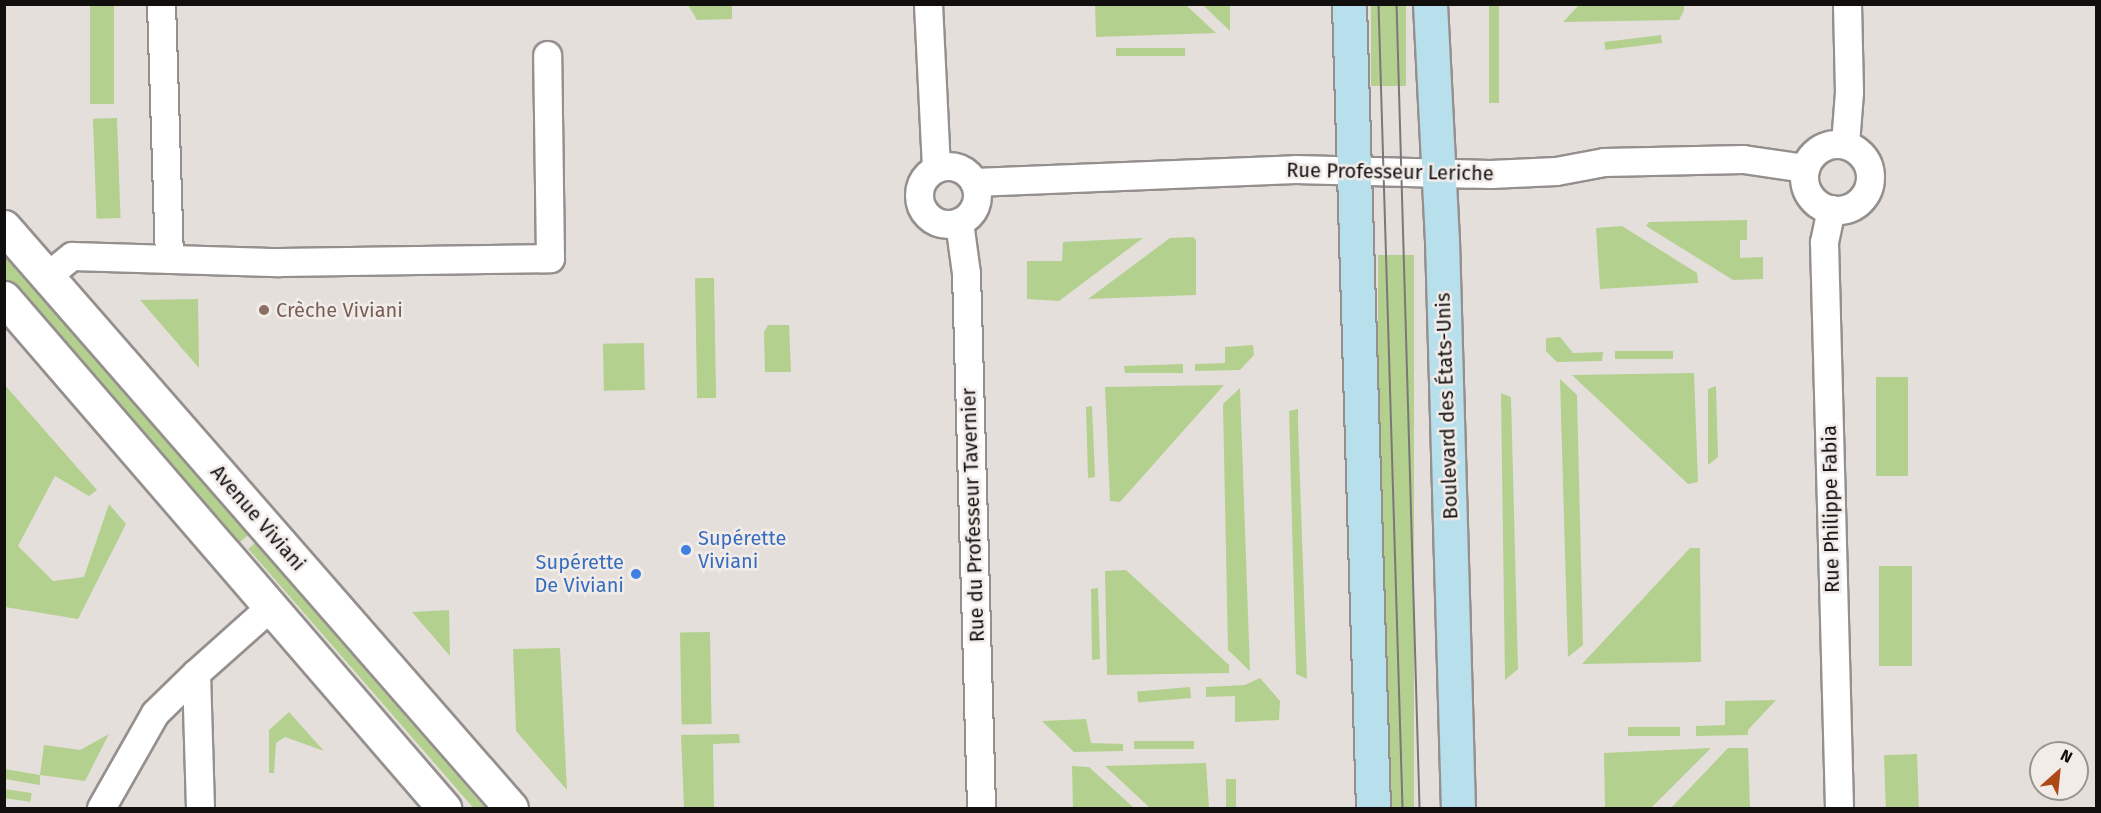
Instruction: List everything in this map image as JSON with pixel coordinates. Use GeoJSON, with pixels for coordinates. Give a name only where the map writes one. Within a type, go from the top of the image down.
{"type":"FeatureCollection","features":[{"type":"Feature","properties":{"kind":"main road"},"geometry":{"type":"LineString","coordinates":[[1349,4],[1373,808]]}},
{"type":"Feature","properties":{"kind":"main road","name":"Boulevard des États-Unis"},"geometry":{"type":"LineString","coordinates":[[1430,4],[1443,261],[1458,808]]}},
{"type":"Feature","properties":{"kind":"street"},"geometry":{"type":"LineString","coordinates":[[161,4],[169,259]]}},
{"type":"Feature","properties":{"kind":"street"},"geometry":{"type":"LineString","coordinates":[[928,4],[936,168]]}},
{"type":"Feature","properties":{"kind":"street"},"geometry":{"type":"LineString","coordinates":[[1845,144],[1849,92],[1847,4]]}},
{"type":"Feature","properties":{"kind":"street"},"geometry":{"type":"LineString","coordinates":[[47,276],[72,256],[279,262],[550,258],[547,55]]}},
{"type":"Feature","properties":{"kind":"street"},"geometry":{"type":"LineString","coordinates":[[1845,144],[1864,157],[1871,178],[1868,190],[1853,206],[1831,209],[1820,205],[1806,190],[1805,168],[1809,158],[1825,145],[1845,144]]}},
{"type":"Feature","properties":{"kind":"street","name":"Rue Professeur Leriche"},"geometry":{"type":"LineString","coordinates":[[974,182],[1295,169],[1509,173],[1604,162],[1743,159],[1805,168]]}},
{"type":"Feature","properties":{"kind":"street"},"geometry":{"type":"LineString","coordinates":[[936,168],[962,169],[974,182],[978,201],[968,218],[959,222],[939,223],[923,211],[919,191],[928,174],[936,168]]}},
{"type":"Feature","properties":{"kind":"street","name":"Rue Philippe Fabia"},"geometry":{"type":"LineString","coordinates":[[1831,209],[1824,242],[1839,808]]}},
{"type":"Feature","properties":{"kind":"street","name":"Rue du Professeur Tavernier"},"geometry":{"type":"LineString","coordinates":[[959,222],[966,273],[981,808]]}},
{"type":"Feature","properties":{"kind":"street","name":"Avenue Viviani"},"geometry":{"type":"LineString","coordinates":[[4,227],[511,808]]}},
{"type":"Feature","properties":{"kind":"street"},"geometry":{"type":"LineString","coordinates":[[4,298],[444,808]]}},
{"type":"Feature","properties":{"kind":"street"},"geometry":{"type":"LineString","coordinates":[[101,808],[155,712],[270,607]]}},
{"type":"Feature","properties":{"kind":"street"},"geometry":{"type":"LineString","coordinates":[[196,673],[200,808]]}},
{"type":"Feature","properties":{"kind":"green space"},"geometry":{"type":"Polygon","coordinates":[[[90,5],[114,5],[114,104],[90,104],[90,5]]]}},
{"type":"Feature","properties":{"kind":"green space"},"geometry":{"type":"Polygon","coordinates":[[[688,5],[732,5],[732,19],[697,20],[688,5]]]}},
{"type":"Feature","properties":{"kind":"green space"},"geometry":{"type":"Polygon","coordinates":[[[1095,5],[1186,5],[1216,33],[1096,37],[1095,5]]]}},
{"type":"Feature","properties":{"kind":"green space"},"geometry":{"type":"Polygon","coordinates":[[[1203,5],[1230,5],[1230,31],[1203,5]]]}},
{"type":"Feature","properties":{"kind":"green space"},"geometry":{"type":"Polygon","coordinates":[[[1371,5],[1406,5],[1406,86],[1371,86],[1371,5]]]}},
{"type":"Feature","properties":{"kind":"green space"},"geometry":{"type":"Polygon","coordinates":[[[1489,5],[1499,5],[1499,103],[1489,103],[1489,5]]]}},
{"type":"Feature","properties":{"kind":"green space"},"geometry":{"type":"Polygon","coordinates":[[[1579,5],[1684,5],[1684,10],[1679,20],[1563,22],[1579,5]]]}},
{"type":"Feature","properties":{"kind":"green space"},"geometry":{"type":"Polygon","coordinates":[[[1661,35],[1662,43],[1605,50],[1604,42],[1661,35]]]}},
{"type":"Feature","properties":{"kind":"green space"},"geometry":{"type":"Polygon","coordinates":[[[1116,48],[1185,48],[1185,56],[1116,56],[1116,48]]]}},
{"type":"Feature","properties":{"kind":"green space"},"geometry":{"type":"Polygon","coordinates":[[[117,118],[120,218],[97,219],[93,119],[117,118]]]}},
{"type":"Feature","properties":{"kind":"green space"},"geometry":{"type":"Polygon","coordinates":[[[1747,220],[1747,240],[1740,240],[1740,258],[1763,257],[1763,279],[1733,280],[1646,226],[1649,222],[1747,220]]]}},
{"type":"Feature","properties":{"kind":"green space"},"geometry":{"type":"Polygon","coordinates":[[[1622,226],[1697,273],[1698,283],[1600,289],[1596,228],[1622,226]]]}},
{"type":"Feature","properties":{"kind":"green space"},"geometry":{"type":"Polygon","coordinates":[[[1193,237],[1196,240],[1196,295],[1088,299],[1170,238],[1193,237]]]}},
{"type":"Feature","properties":{"kind":"green space"},"geometry":{"type":"Polygon","coordinates":[[[1143,238],[1059,301],[1027,299],[1027,261],[1062,261],[1063,242],[1143,238]]]}},
{"type":"Feature","properties":{"kind":"green space"},"geometry":{"type":"Polygon","coordinates":[[[5,255],[248,535],[236,545],[4,278],[5,255]]]}},
{"type":"Feature","properties":{"kind":"green space"},"geometry":{"type":"Polygon","coordinates":[[[1378,255],[1414,255],[1414,808],[1378,808],[1378,255]]]}},
{"type":"Feature","properties":{"kind":"green space"},"geometry":{"type":"Polygon","coordinates":[[[695,278],[714,278],[716,398],[697,398],[695,278]]]}},
{"type":"Feature","properties":{"kind":"green space"},"geometry":{"type":"Polygon","coordinates":[[[198,299],[199,368],[140,300],[198,299]]]}},
{"type":"Feature","properties":{"kind":"green space"},"geometry":{"type":"Polygon","coordinates":[[[768,325],[789,325],[791,372],[765,372],[764,332],[768,325]]]}},
{"type":"Feature","properties":{"kind":"green space"},"geometry":{"type":"Polygon","coordinates":[[[1560,337],[1573,353],[1603,352],[1602,361],[1557,362],[1546,351],[1546,338],[1560,337]]]}},
{"type":"Feature","properties":{"kind":"green space"},"geometry":{"type":"Polygon","coordinates":[[[644,343],[645,390],[604,391],[603,344],[644,343]]]}},
{"type":"Feature","properties":{"kind":"green space"},"geometry":{"type":"Polygon","coordinates":[[[1253,345],[1254,355],[1240,370],[1195,371],[1195,364],[1225,363],[1225,347],[1253,345]]]}},
{"type":"Feature","properties":{"kind":"green space"},"geometry":{"type":"Polygon","coordinates":[[[1615,351],[1673,351],[1673,359],[1615,359],[1615,351]]]}},
{"type":"Feature","properties":{"kind":"green space"},"geometry":{"type":"Polygon","coordinates":[[[1183,364],[1183,373],[1125,373],[1124,366],[1183,364]]]}},
{"type":"Feature","properties":{"kind":"green space"},"geometry":{"type":"Polygon","coordinates":[[[1694,373],[1698,482],[1688,484],[1572,375],[1694,373]]]}},
{"type":"Feature","properties":{"kind":"green space"},"geometry":{"type":"Polygon","coordinates":[[[1876,377],[1908,377],[1908,476],[1876,476],[1876,377]]]}},
{"type":"Feature","properties":{"kind":"green space"},"geometry":{"type":"Polygon","coordinates":[[[1560,379],[1577,395],[1583,645],[1568,657],[1560,379]]]}},
{"type":"Feature","properties":{"kind":"green space"},"geometry":{"type":"Polygon","coordinates":[[[4,384],[97,490],[89,496],[55,476],[18,546],[53,581],[84,577],[109,504],[126,524],[78,619],[5,607],[4,384]]]}},
{"type":"Feature","properties":{"kind":"green space"},"geometry":{"type":"Polygon","coordinates":[[[1224,385],[1120,502],[1110,501],[1105,387],[1224,385]]]}},
{"type":"Feature","properties":{"kind":"green space"},"geometry":{"type":"Polygon","coordinates":[[[1716,386],[1718,457],[1708,465],[1708,389],[1716,386]]]}},
{"type":"Feature","properties":{"kind":"green space"},"geometry":{"type":"Polygon","coordinates":[[[1240,388],[1250,671],[1228,650],[1223,404],[1240,388]]]}},
{"type":"Feature","properties":{"kind":"green space"},"geometry":{"type":"Polygon","coordinates":[[[1501,393],[1511,397],[1518,669],[1505,680],[1501,393]]]}},
{"type":"Feature","properties":{"kind":"green space"},"geometry":{"type":"Polygon","coordinates":[[[1092,406],[1095,477],[1088,478],[1086,407],[1092,406]]]}},
{"type":"Feature","properties":{"kind":"green space"},"geometry":{"type":"Polygon","coordinates":[[[1298,409],[1307,679],[1296,674],[1289,411],[1298,409]]]}},
{"type":"Feature","properties":{"kind":"green space"},"geometry":{"type":"Polygon","coordinates":[[[255,543],[485,808],[473,808],[248,549],[255,543]]]}},
{"type":"Feature","properties":{"kind":"green space"},"geometry":{"type":"Polygon","coordinates":[[[1690,548],[1700,548],[1701,662],[1582,664],[1690,548]]]}},
{"type":"Feature","properties":{"kind":"green space"},"geometry":{"type":"Polygon","coordinates":[[[1879,566],[1912,566],[1912,666],[1879,666],[1879,566]]]}},
{"type":"Feature","properties":{"kind":"green space"},"geometry":{"type":"Polygon","coordinates":[[[1126,570],[1229,665],[1229,673],[1107,675],[1105,571],[1126,570]]]}},
{"type":"Feature","properties":{"kind":"green space"},"geometry":{"type":"Polygon","coordinates":[[[1098,588],[1100,659],[1092,660],[1091,589],[1098,588]]]}},
{"type":"Feature","properties":{"kind":"green space"},"geometry":{"type":"Polygon","coordinates":[[[449,610],[450,656],[412,612],[449,610]]]}},
{"type":"Feature","properties":{"kind":"green space"},"geometry":{"type":"Polygon","coordinates":[[[710,632],[712,724],[682,725],[680,633],[710,632]]]}},
{"type":"Feature","properties":{"kind":"green space"},"geometry":{"type":"Polygon","coordinates":[[[560,648],[567,790],[516,731],[513,649],[560,648]]]}},
{"type":"Feature","properties":{"kind":"green space"},"geometry":{"type":"Polygon","coordinates":[[[1260,678],[1280,701],[1279,720],[1235,722],[1235,696],[1206,697],[1206,687],[1245,685],[1260,678]]]}},
{"type":"Feature","properties":{"kind":"green space"},"geometry":{"type":"Polygon","coordinates":[[[1190,687],[1191,698],[1138,703],[1137,692],[1190,687]]]}},
{"type":"Feature","properties":{"kind":"green space"},"geometry":{"type":"Polygon","coordinates":[[[1776,700],[1748,730],[1748,735],[1696,736],[1696,726],[1725,725],[1725,701],[1776,700]]]}},
{"type":"Feature","properties":{"kind":"green space"},"geometry":{"type":"Polygon","coordinates":[[[289,712],[324,751],[285,737],[276,743],[274,773],[269,773],[269,730],[289,712]]]}},
{"type":"Feature","properties":{"kind":"green space"},"geometry":{"type":"Polygon","coordinates":[[[1086,719],[1091,743],[1123,744],[1123,751],[1074,752],[1042,721],[1086,719]]]}},
{"type":"Feature","properties":{"kind":"green space"},"geometry":{"type":"Polygon","coordinates":[[[1628,727],[1680,727],[1680,736],[1628,736],[1628,727]]]}},
{"type":"Feature","properties":{"kind":"green space"},"geometry":{"type":"Polygon","coordinates":[[[109,734],[85,781],[40,775],[44,745],[80,750],[109,734]]]}},
{"type":"Feature","properties":{"kind":"green space"},"geometry":{"type":"Polygon","coordinates":[[[739,734],[740,743],[713,744],[714,808],[684,808],[681,735],[739,734]]]}},
{"type":"Feature","properties":{"kind":"green space"},"geometry":{"type":"Polygon","coordinates":[[[1134,741],[1194,741],[1194,749],[1134,749],[1134,741]]]}},
{"type":"Feature","properties":{"kind":"green space"},"geometry":{"type":"Polygon","coordinates":[[[1711,748],[1651,808],[1605,808],[1604,753],[1711,748]]]}},
{"type":"Feature","properties":{"kind":"green space"},"geometry":{"type":"Polygon","coordinates":[[[1728,748],[1748,748],[1750,808],[1671,808],[1728,748]]]}},
{"type":"Feature","properties":{"kind":"green space"},"geometry":{"type":"Polygon","coordinates":[[[1917,754],[1919,808],[1886,808],[1884,755],[1917,754]]]}},
{"type":"Feature","properties":{"kind":"green space"},"geometry":{"type":"Polygon","coordinates":[[[1206,763],[1209,808],[1150,808],[1105,766],[1206,763]]]}},
{"type":"Feature","properties":{"kind":"green space"},"geometry":{"type":"Polygon","coordinates":[[[1072,766],[1089,767],[1134,808],[1073,808],[1072,766]]]}},
{"type":"Feature","properties":{"kind":"green space"},"geometry":{"type":"Polygon","coordinates":[[[5,769],[40,775],[40,785],[5,779],[5,769]]]}},
{"type":"Feature","properties":{"kind":"green space"},"geometry":{"type":"Polygon","coordinates":[[[1226,779],[1236,779],[1236,808],[1226,808],[1226,779]]]}},
{"type":"Feature","properties":{"kind":"green space"},"geometry":{"type":"Polygon","coordinates":[[[4,789],[32,793],[30,802],[4,798],[4,789]]]}},
{"type":"Feature","properties":{"kind":"tram line"},"geometry":{"type":"LineString","coordinates":[[1379,4],[1403,808]]}},
{"type":"Feature","properties":{"kind":"tram line"},"geometry":{"type":"LineString","coordinates":[[1397,4],[1420,808]]}},
{"type":"Feature","properties":{"kind":"place","name":"Crèche Viviani"},"geometry":{"type":"Point","coordinates":[264,310]}},
{"type":"Feature","properties":{"kind":"place","name":"Supérette Viviani"},"geometry":{"type":"Point","coordinates":[686,550]}},
{"type":"Feature","properties":{"kind":"place","name":"Supérette De Viviani"},"geometry":{"type":"Point","coordinates":[636,574]}}]}
